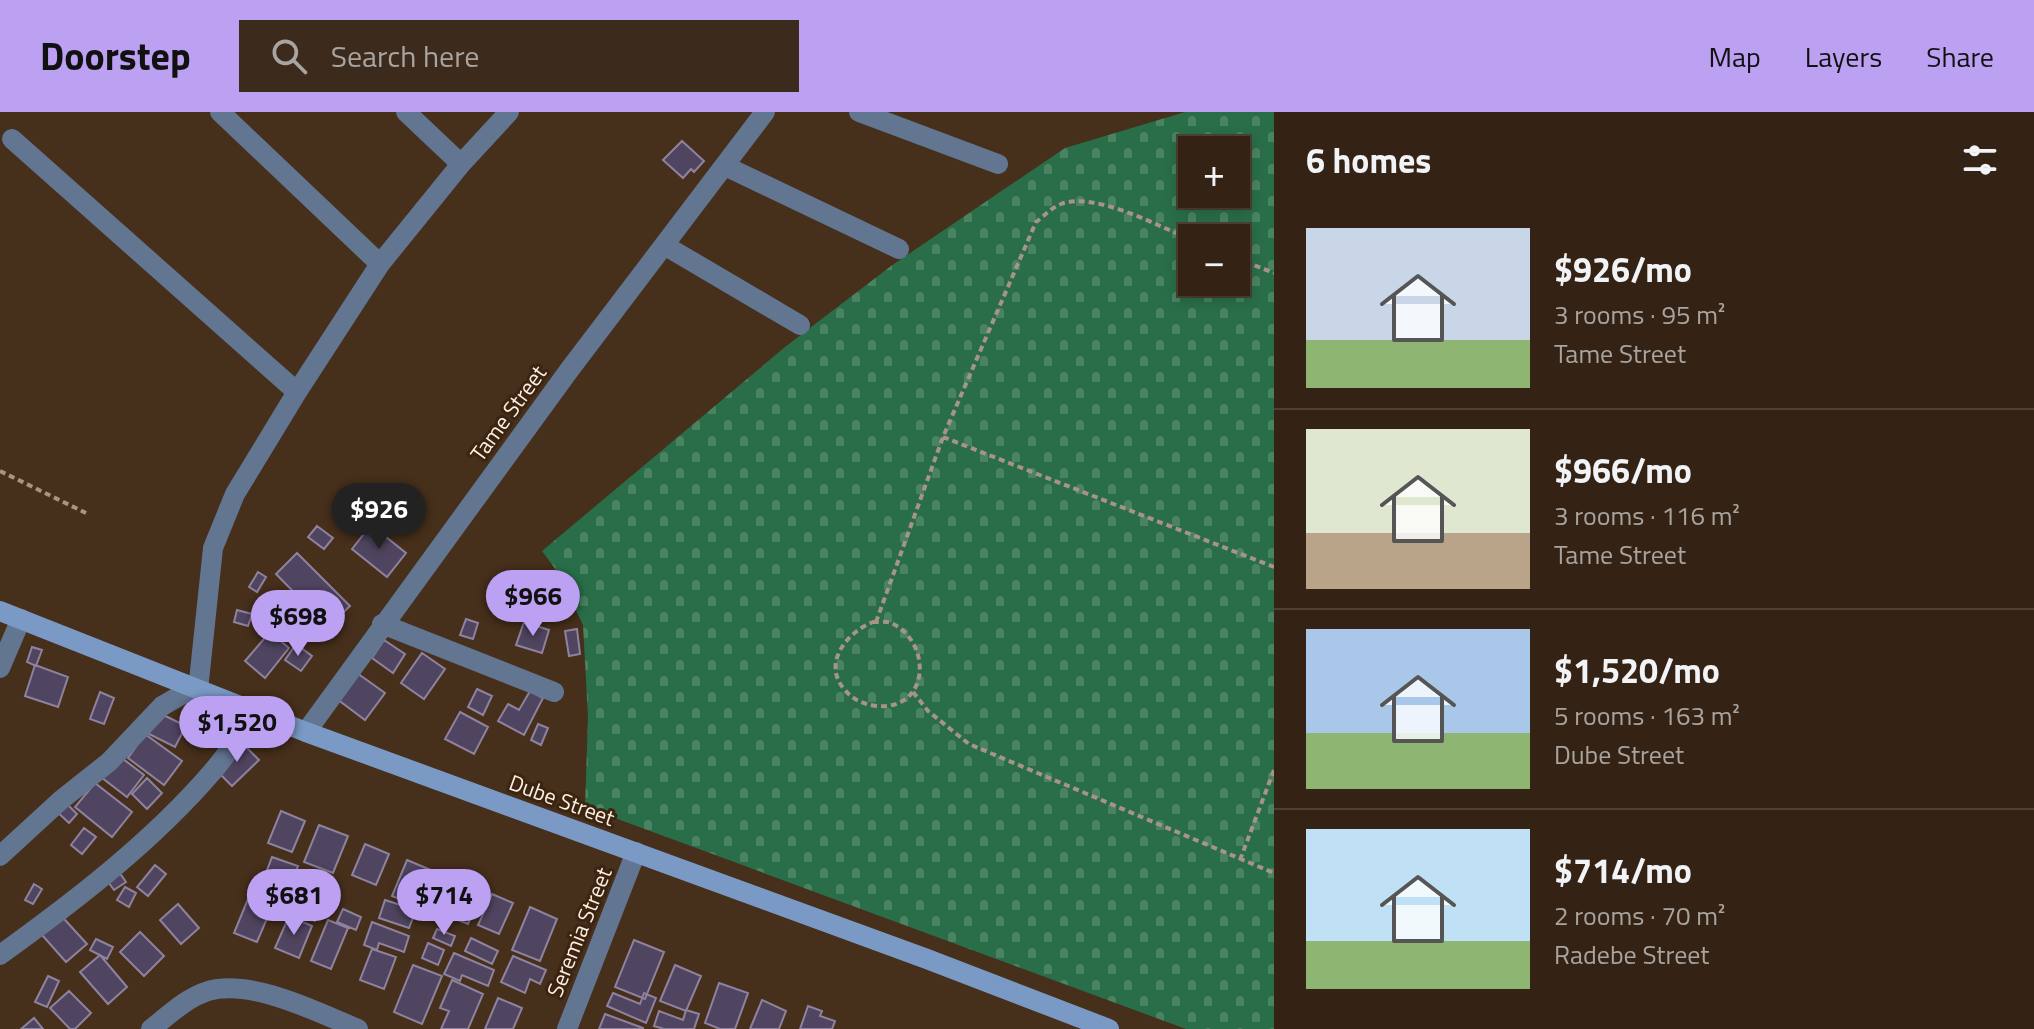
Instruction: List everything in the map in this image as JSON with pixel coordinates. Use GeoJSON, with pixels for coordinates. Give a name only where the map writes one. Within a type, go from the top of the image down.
{"type":"FeatureCollection","features":[{"type":"Feature","properties":{"kind":"street"},"geometry":{"type":"LineString","coordinates":[[220,112],[380,264]]}},
{"type":"Feature","properties":{"kind":"street"},"geometry":{"type":"LineString","coordinates":[[406,112],[461,164]]}},
{"type":"Feature","properties":{"kind":"street"},"geometry":{"type":"LineString","coordinates":[[0,856],[61,800],[109,762],[162,706],[183,694],[198,690],[208,577],[219,529],[235,494],[380,264],[461,164],[509,112]]}},
{"type":"Feature","properties":{"kind":"street","name":"Tame Street"},"geometry":{"type":"LineString","coordinates":[[306,732],[382,624],[765,112]]}},
{"type":"Feature","properties":{"kind":"street"},"geometry":{"type":"LineString","coordinates":[[859,112],[998,164]]}},
{"type":"Feature","properties":{"kind":"street"},"geometry":{"type":"LineString","coordinates":[[12,139],[297,392]]}},
{"type":"Feature","properties":{"kind":"street"},"geometry":{"type":"LineString","coordinates":[[725,166],[899,249]]}},
{"type":"Feature","properties":{"kind":"street"},"geometry":{"type":"LineString","coordinates":[[664,245],[800,325]]}},
{"type":"Feature","properties":{"kind":"street","name":"Dube Street"},"geometry":{"type":"LineString","coordinates":[[0,611],[306,732],[636,852],[1086,1025],[1109,1029]]}},
{"type":"Feature","properties":{"kind":"street"},"geometry":{"type":"LineString","coordinates":[[0,668],[21,619]]}},
{"type":"Feature","properties":{"kind":"street"},"geometry":{"type":"LineString","coordinates":[[382,624],[554,692]]}},
{"type":"Feature","properties":{"kind":"street"},"geometry":{"type":"LineString","coordinates":[[0,955],[40,926],[165,820],[213,771],[257,713]]}},
{"type":"Feature","properties":{"kind":"street","name":"Seremia Street"},"geometry":{"type":"LineString","coordinates":[[567,1029],[636,852]]}},
{"type":"Feature","properties":{"kind":"street"},"geometry":{"type":"LineString","coordinates":[[151,1029],[190,999],[209,991],[241,989],[358,1029]]}},
{"type":"Feature","properties":{"kind":"path"},"geometry":{"type":"LineString","coordinates":[[876,622],[943,437],[1036,222],[1063,203],[1081,201],[1099,204],[1178,235]]}},
{"type":"Feature","properties":{"kind":"path"},"geometry":{"type":"LineString","coordinates":[[1250,264],[1274,273]]}},
{"type":"Feature","properties":{"kind":"path"},"geometry":{"type":"LineString","coordinates":[[943,437],[1274,567]]}},
{"type":"Feature","properties":{"kind":"path"},"geometry":{"type":"LineString","coordinates":[[0,471],[86,513]]}},
{"type":"Feature","properties":{"kind":"path"},"geometry":{"type":"LineString","coordinates":[[876,622],[891,623],[908,637],[920,660],[920,680],[909,699],[891,707],[868,705],[853,699],[841,685],[836,671],[838,653],[846,638],[859,627],[876,622]]}},
{"type":"Feature","properties":{"kind":"path"},"geometry":{"type":"LineString","coordinates":[[913,692],[928,711],[969,744],[1274,873]]}},
{"type":"Feature","properties":{"kind":"path"},"geometry":{"type":"LineString","coordinates":[[1240,860],[1274,770]]}},
{"type":"Feature","properties":{"kind":"green space"},"geometry":{"type":"Polygon","coordinates":[[[1185,112],[1274,112],[1274,1029],[1186,1029],[585,807],[588,717],[583,625],[556,570],[542,551],[785,347],[891,266],[1065,148],[1185,112]]]}},
{"type":"Feature","properties":{"kind":"building"},"geometry":{"type":"Polygon","coordinates":[[[682,141],[704,161],[683,178],[663,160],[682,141]]]}},
{"type":"Feature","properties":{"kind":"building"},"geometry":{"type":"Polygon","coordinates":[[[371,525],[406,553],[387,577],[352,549],[371,525]]]}},
{"type":"Feature","properties":{"kind":"building"},"geometry":{"type":"Polygon","coordinates":[[[317,526],[333,538],[324,549],[308,537],[317,526]]]}},
{"type":"Feature","properties":{"kind":"building"},"geometry":{"type":"Polygon","coordinates":[[[297,553],[350,606],[328,627],[276,574],[297,553]]]}},
{"type":"Feature","properties":{"kind":"building"},"geometry":{"type":"Polygon","coordinates":[[[258,572],[266,577],[257,592],[249,587],[258,572]]]}},
{"type":"Feature","properties":{"kind":"building"},"geometry":{"type":"Polygon","coordinates":[[[283,601],[299,611],[294,618],[278,608],[283,601]]]}},
{"type":"Feature","properties":{"kind":"building"},"geometry":{"type":"Polygon","coordinates":[[[237,610],[252,614],[248,626],[234,622],[237,610]]]}},
{"type":"Feature","properties":{"kind":"building"},"geometry":{"type":"Polygon","coordinates":[[[466,619],[478,623],[473,639],[460,635],[466,619]]]}},
{"type":"Feature","properties":{"kind":"building"},"geometry":{"type":"Polygon","coordinates":[[[524,622],[549,630],[542,653],[516,645],[524,622]]]}},
{"type":"Feature","properties":{"kind":"building"},"geometry":{"type":"Polygon","coordinates":[[[577,629],[580,654],[569,656],[565,631],[577,629]]]}},
{"type":"Feature","properties":{"kind":"building"},"geometry":{"type":"Polygon","coordinates":[[[270,632],[289,648],[265,678],[245,661],[270,632]]]}},
{"type":"Feature","properties":{"kind":"building"},"geometry":{"type":"Polygon","coordinates":[[[384,640],[405,654],[393,673],[372,658],[384,640]]]}},
{"type":"Feature","properties":{"kind":"building"},"geometry":{"type":"Polygon","coordinates":[[[296,644],[312,656],[301,671],[285,660],[296,644]]]}},
{"type":"Feature","properties":{"kind":"building"},"geometry":{"type":"Polygon","coordinates":[[[32,647],[42,650],[36,666],[27,662],[32,647]]]}},
{"type":"Feature","properties":{"kind":"building"},"geometry":{"type":"Polygon","coordinates":[[[422,653],[445,669],[424,699],[401,683],[422,653]]]}},
{"type":"Feature","properties":{"kind":"building"},"geometry":{"type":"Polygon","coordinates":[[[35,665],[68,677],[58,707],[25,696],[35,665]]]}},
{"type":"Feature","properties":{"kind":"building"},"geometry":{"type":"Polygon","coordinates":[[[357,673],[385,693],[365,720],[337,699],[357,673]]]}},
{"type":"Feature","properties":{"kind":"building"},"geometry":{"type":"Polygon","coordinates":[[[477,689],[492,696],[483,715],[468,707],[477,689]]]}},
{"type":"Feature","properties":{"kind":"building"},"geometry":{"type":"Polygon","coordinates":[[[530,691],[543,698],[524,735],[498,721],[508,704],[519,710],[530,691]]]}},
{"type":"Feature","properties":{"kind":"building"},"geometry":{"type":"Polygon","coordinates":[[[100,692],[114,698],[104,724],[90,719],[100,692]]]}},
{"type":"Feature","properties":{"kind":"building"},"geometry":{"type":"Polygon","coordinates":[[[153,710],[186,726],[175,747],[143,731],[153,710]]]}},
{"type":"Feature","properties":{"kind":"building"},"geometry":{"type":"Polygon","coordinates":[[[460,712],[488,727],[474,754],[445,739],[460,712]]]}},
{"type":"Feature","properties":{"kind":"building"},"geometry":{"type":"Polygon","coordinates":[[[538,724],[548,728],[541,745],[531,740],[538,724]]]}},
{"type":"Feature","properties":{"kind":"building"},"geometry":{"type":"Polygon","coordinates":[[[145,734],[182,761],[164,785],[128,758],[145,734]]]}},
{"type":"Feature","properties":{"kind":"building"},"geometry":{"type":"Polygon","coordinates":[[[242,743],[259,760],[232,786],[215,769],[242,743]]]}},
{"type":"Feature","properties":{"kind":"building"},"geometry":{"type":"Polygon","coordinates":[[[114,752],[144,775],[127,797],[97,774],[114,752]]]}},
{"type":"Feature","properties":{"kind":"building"},"geometry":{"type":"Polygon","coordinates":[[[147,778],[162,793],[147,809],[132,794],[147,778]]]}},
{"type":"Feature","properties":{"kind":"building"},"geometry":{"type":"Polygon","coordinates":[[[95,783],[132,812],[112,837],[75,807],[95,783]]]}},
{"type":"Feature","properties":{"kind":"building"},"geometry":{"type":"Polygon","coordinates":[[[61,798],[77,814],[69,823],[52,807],[61,798]]]}},
{"type":"Feature","properties":{"kind":"building"},"geometry":{"type":"Polygon","coordinates":[[[281,811],[305,821],[292,852],[268,843],[281,811]]]}},
{"type":"Feature","properties":{"kind":"building"},"geometry":{"type":"Polygon","coordinates":[[[319,825],[348,836],[333,873],[304,862],[319,825]]]}},
{"type":"Feature","properties":{"kind":"building"},"geometry":{"type":"Polygon","coordinates":[[[84,828],[96,837],[82,854],[71,845],[84,828]]]}},
{"type":"Feature","properties":{"kind":"building"},"geometry":{"type":"Polygon","coordinates":[[[365,844],[389,854],[376,885],[352,875],[365,844]]]}},
{"type":"Feature","properties":{"kind":"building"},"geometry":{"type":"Polygon","coordinates":[[[272,857],[298,866],[292,882],[266,873],[272,857]]]}},
{"type":"Feature","properties":{"kind":"building"},"geometry":{"type":"Polygon","coordinates":[[[407,860],[431,870],[422,892],[430,895],[424,909],[392,896],[407,860]]]}},
{"type":"Feature","properties":{"kind":"building"},"geometry":{"type":"Polygon","coordinates":[[[112,862],[126,882],[114,890],[100,871],[112,862]]]}},
{"type":"Feature","properties":{"kind":"building"},"geometry":{"type":"Polygon","coordinates":[[[155,865],[166,874],[148,896],[137,887],[155,865]]]}},
{"type":"Feature","properties":{"kind":"building"},"geometry":{"type":"Polygon","coordinates":[[[449,877],[482,891],[468,924],[435,911],[449,877]]]}},
{"type":"Feature","properties":{"kind":"building"},"geometry":{"type":"Polygon","coordinates":[[[34,884],[42,889],[33,904],[25,900],[34,884]]]}},
{"type":"Feature","properties":{"kind":"building"},"geometry":{"type":"Polygon","coordinates":[[[125,887],[136,893],[129,907],[117,900],[125,887]]]}},
{"type":"Feature","properties":{"kind":"building"},"geometry":{"type":"Polygon","coordinates":[[[291,891],[323,904],[315,921],[284,908],[291,891]]]}},
{"type":"Feature","properties":{"kind":"building"},"geometry":{"type":"Polygon","coordinates":[[[492,894],[513,903],[499,934],[478,925],[492,894]]]}},
{"type":"Feature","properties":{"kind":"building"},"geometry":{"type":"Polygon","coordinates":[[[248,899],[271,909],[257,942],[234,933],[248,899]]]}},
{"type":"Feature","properties":{"kind":"building"},"geometry":{"type":"Polygon","coordinates":[[[385,900],[416,910],[409,928],[379,918],[385,900]]]}},
{"type":"Feature","properties":{"kind":"building"},"geometry":{"type":"Polygon","coordinates":[[[178,904],[199,928],[181,944],[160,920],[178,904]]]}},
{"type":"Feature","properties":{"kind":"building"},"geometry":{"type":"Polygon","coordinates":[[[530,907],[557,919],[540,961],[512,950],[530,907]]]}},
{"type":"Feature","properties":{"kind":"building"},"geometry":{"type":"Polygon","coordinates":[[[55,909],[87,944],[66,962],[35,927],[55,909]]]}},
{"type":"Feature","properties":{"kind":"building"},"geometry":{"type":"Polygon","coordinates":[[[343,909],[361,917],[356,930],[337,922],[343,909]]]}},
{"type":"Feature","properties":{"kind":"building"},"geometry":{"type":"Polygon","coordinates":[[[289,916],[312,926],[299,958],[275,948],[289,916]]]}},
{"type":"Feature","properties":{"kind":"building"},"geometry":{"type":"Polygon","coordinates":[[[328,920],[348,928],[331,969],[311,961],[328,920]]]}},
{"type":"Feature","properties":{"kind":"building"},"geometry":{"type":"Polygon","coordinates":[[[372,922],[409,936],[404,952],[379,943],[377,950],[364,945],[372,922]]]}},
{"type":"Feature","properties":{"kind":"building"},"geometry":{"type":"Polygon","coordinates":[[[437,929],[455,936],[451,946],[433,938],[437,929]]]}},
{"type":"Feature","properties":{"kind":"building"},"geometry":{"type":"Polygon","coordinates":[[[140,932],[164,956],[144,976],[120,952],[140,932]]]}},
{"type":"Feature","properties":{"kind":"building"},"geometry":{"type":"Polygon","coordinates":[[[471,938],[498,951],[492,964],[465,951],[471,938]]]}},
{"type":"Feature","properties":{"kind":"building"},"geometry":{"type":"Polygon","coordinates":[[[96,939],[113,947],[107,959],[90,950],[96,939]]]}},
{"type":"Feature","properties":{"kind":"building"},"geometry":{"type":"Polygon","coordinates":[[[634,940],[664,952],[645,999],[615,987],[634,940]]]}},
{"type":"Feature","properties":{"kind":"building"},"geometry":{"type":"Polygon","coordinates":[[[428,943],[444,950],[438,965],[422,958],[428,943]]]}},
{"type":"Feature","properties":{"kind":"building"},"geometry":{"type":"Polygon","coordinates":[[[372,949],[396,957],[384,989],[360,980],[372,949]]]}},
{"type":"Feature","properties":{"kind":"building"},"geometry":{"type":"Polygon","coordinates":[[[454,953],[494,970],[488,986],[462,975],[460,981],[444,974],[454,953]]]}},
{"type":"Feature","properties":{"kind":"building"},"geometry":{"type":"Polygon","coordinates":[[[100,955],[127,987],[108,1004],[80,972],[100,955]]]}},
{"type":"Feature","properties":{"kind":"building"},"geometry":{"type":"Polygon","coordinates":[[[513,956],[546,970],[540,984],[530,979],[525,993],[501,982],[513,956]]]}},
{"type":"Feature","properties":{"kind":"building"},"geometry":{"type":"Polygon","coordinates":[[[413,965],[442,976],[422,1024],[394,1012],[413,965]]]}},
{"type":"Feature","properties":{"kind":"building"},"geometry":{"type":"Polygon","coordinates":[[[675,965],[701,976],[686,1011],[660,1001],[675,965]]]}},
{"type":"Feature","properties":{"kind":"building"},"geometry":{"type":"Polygon","coordinates":[[[48,976],[59,981],[47,1007],[35,1002],[48,976]]]}},
{"type":"Feature","properties":{"kind":"building"},"geometry":{"type":"Polygon","coordinates":[[[452,980],[483,994],[468,1029],[441,1029],[449,1011],[440,1008],[452,980]]]}},
{"type":"Feature","properties":{"kind":"building"},"geometry":{"type":"Polygon","coordinates":[[[719,983],[748,993],[735,1029],[720,1029],[705,1023],[719,983]]]}},
{"type":"Feature","properties":{"kind":"building"},"geometry":{"type":"Polygon","coordinates":[[[69,991],[91,1013],[75,1029],[70,1029],[50,1008],[69,991]]]}},
{"type":"Feature","properties":{"kind":"building"},"geometry":{"type":"Polygon","coordinates":[[[613,993],[640,1004],[644,993],[656,998],[646,1023],[607,1006],[613,993]]]}},
{"type":"Feature","properties":{"kind":"building"},"geometry":{"type":"Polygon","coordinates":[[[498,998],[522,1008],[513,1029],[485,1029],[498,998]]]}},
{"type":"Feature","properties":{"kind":"building"},"geometry":{"type":"Polygon","coordinates":[[[762,1000],[786,1011],[779,1029],[750,1029],[762,1000]]]}},
{"type":"Feature","properties":{"kind":"building"},"geometry":{"type":"Polygon","coordinates":[[[808,1006],[822,1011],[820,1016],[835,1021],[832,1029],[800,1029],[808,1006]]]}},
{"type":"Feature","properties":{"kind":"building"},"geometry":{"type":"Polygon","coordinates":[[[686,1010],[699,1014],[694,1029],[654,1026],[659,1011],[683,1020],[686,1010]]]}},
{"type":"Feature","properties":{"kind":"building"},"geometry":{"type":"Polygon","coordinates":[[[605,1014],[643,1028],[643,1029],[599,1029],[605,1014]]]}},
{"type":"Feature","properties":{"kind":"building"},"geometry":{"type":"Polygon","coordinates":[[[34,1018],[43,1029],[21,1029],[34,1018]]]}}]}
